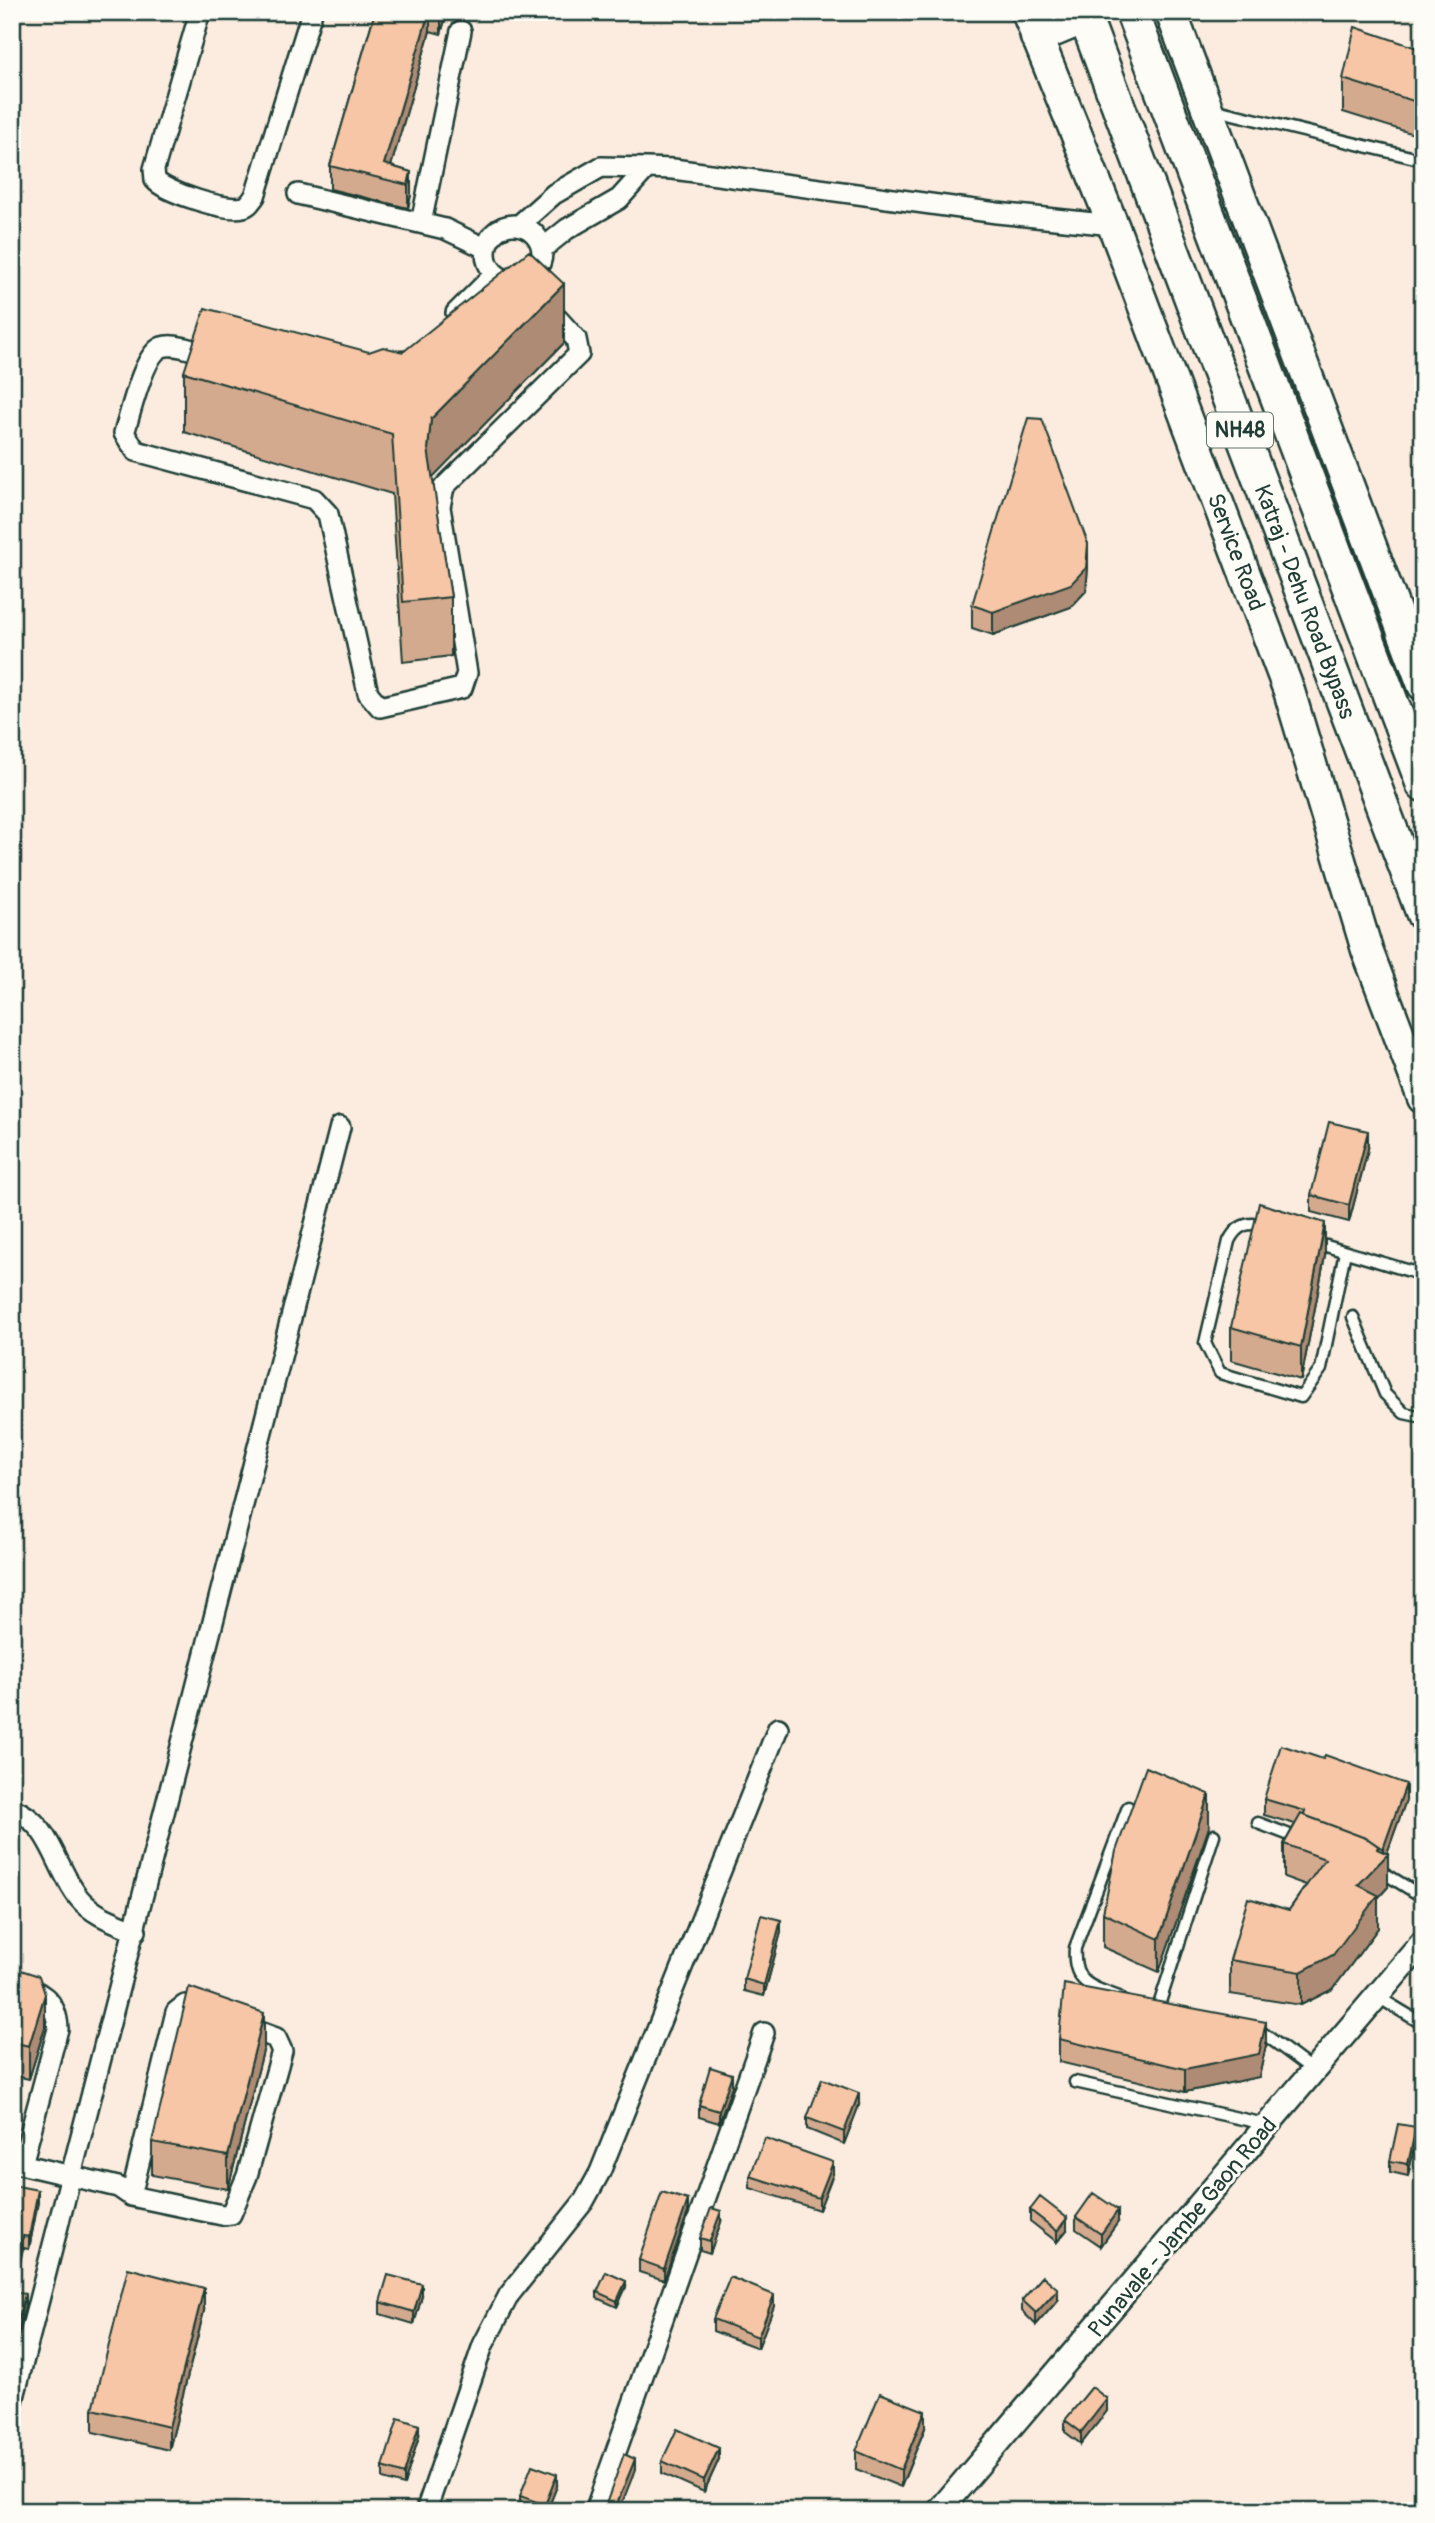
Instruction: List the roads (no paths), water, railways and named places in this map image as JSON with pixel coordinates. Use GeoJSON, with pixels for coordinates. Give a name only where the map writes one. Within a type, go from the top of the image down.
{"type":"FeatureCollection","features":[{"type":"Feature","properties":{"kind":"highway","name":"Katraj - Dehu Road Bypass"},"geometry":{"type":"LineString","coordinates":[[1132,12],[1423,785]]}},
{"type":"Feature","properties":{"kind":"highway","name":"Katraj - Dehu Road Bypass"},"geometry":{"type":"LineString","coordinates":[[1084,15],[1423,915]]}},
{"type":"Feature","properties":{"kind":"highway"},"geometry":{"type":"LineString","coordinates":[[1032,24],[1084,15]]}},
{"type":"Feature","properties":{"kind":"main road"},"geometry":{"type":"LineString","coordinates":[[1171,12],[1423,685]]}},
{"type":"Feature","properties":{"kind":"main road","name":"Service Road"},"geometry":{"type":"LineString","coordinates":[[1032,24],[1113,225],[1289,691],[1367,950],[1423,1098]]}},
{"type":"Feature","properties":{"kind":"street"},"geometry":{"type":"LineString","coordinates":[[200,12],[154,169],[155,180],[167,189],[228,208],[248,205],[255,196],[312,12]]}},
{"type":"Feature","properties":{"kind":"street"},"geometry":{"type":"LineString","coordinates":[[421,223],[461,31]]}},
{"type":"Feature","properties":{"kind":"street"},"geometry":{"type":"LineString","coordinates":[[519,225],[535,234],[542,249],[538,268],[522,280],[503,279],[489,267],[485,248],[495,232],[502,227],[519,225],[554,194],[601,167],[674,169],[997,213],[1113,225]]}},
{"type":"Feature","properties":{"kind":"street"},"geometry":{"type":"LineString","coordinates":[[542,249],[567,229],[619,199],[647,168]]}},
{"type":"Feature","properties":{"kind":"street"},"geometry":{"type":"LineString","coordinates":[[298,194],[445,229],[485,248]]}},
{"type":"Feature","properties":{"kind":"street"},"geometry":{"type":"LineString","coordinates":[[442,328],[495,274]]}},
{"type":"Feature","properties":{"kind":"street"},"geometry":{"type":"LineString","coordinates":[[242,365],[178,347],[163,346],[152,354],[124,433],[136,451],[314,499],[328,514],[368,693],[380,707],[463,688],[467,673],[440,507],[444,487],[579,354],[576,339],[522,280]]}},
{"type":"Feature","properties":{"kind":"street"},"geometry":{"type":"LineString","coordinates":[[12,2405],[136,1931],[340,1127]]}},
{"type":"Feature","properties":{"kind":"street"},"geometry":{"type":"LineString","coordinates":[[426,2511],[483,2345],[509,2295],[584,2201],[600,2172],[778,1728]]}},
{"type":"Feature","properties":{"kind":"street"},"geometry":{"type":"LineString","coordinates":[[12,1809],[28,1814],[43,1831],[79,1898],[94,1913],[136,1931]]}},
{"type":"Feature","properties":{"kind":"street","name":"Punavale - Jambe Gaon Road"},"geometry":{"type":"LineString","coordinates":[[939,2511],[1423,1942]]}},
{"type":"Feature","properties":{"kind":"street"},"geometry":{"type":"LineString","coordinates":[[12,1982],[37,1990],[52,2003],[58,2015],[58,2029],[17,2163],[118,2187],[131,2196],[222,2215],[231,2214],[243,2186],[282,2051],[276,2038],[185,2005],[179,2008],[131,2196]]}},
{"type":"Feature","properties":{"kind":"street"},"geometry":{"type":"LineString","coordinates":[[595,2511],[764,2033]]}},
{"type":"Feature","properties":{"kind":"lane"},"geometry":{"type":"LineString","coordinates":[[1207,108],[1423,160]]}},
{"type":"Feature","properties":{"kind":"lane"},"geometry":{"type":"LineString","coordinates":[[1272,1228],[1246,1224],[1234,1230],[1229,1241],[1205,1343],[1220,1373],[1301,1396],[1321,1370],[1345,1252]]}},
{"type":"Feature","properties":{"kind":"lane"},"geometry":{"type":"LineString","coordinates":[[1296,1236],[1423,1275]]}},
{"type":"Feature","properties":{"kind":"lane"},"geometry":{"type":"LineString","coordinates":[[1353,1317],[1385,1394],[1404,1413],[1423,1417]]}},
{"type":"Feature","properties":{"kind":"lane"},"geometry":{"type":"LineString","coordinates":[[1128,1807],[1075,1948],[1074,1963],[1079,1976],[1091,1986],[1128,1998]]}},
{"type":"Feature","properties":{"kind":"lane"},"geometry":{"type":"LineString","coordinates":[[1258,1823],[1308,1842]]}},
{"type":"Feature","properties":{"kind":"lane"},"geometry":{"type":"LineString","coordinates":[[1172,2007],[1153,2004],[1214,1835]]}},
{"type":"Feature","properties":{"kind":"lane"},"geometry":{"type":"LineString","coordinates":[[1371,1866],[1421,1893]]}},
{"type":"Feature","properties":{"kind":"lane"},"geometry":{"type":"LineString","coordinates":[[1377,1996],[1423,2024]]}},
{"type":"Feature","properties":{"kind":"lane"},"geometry":{"type":"LineString","coordinates":[[1249,2026],[1259,2029],[1315,2071]]}},
{"type":"Feature","properties":{"kind":"lane"},"geometry":{"type":"LineString","coordinates":[[1075,2082],[1269,2125]]}}]}
